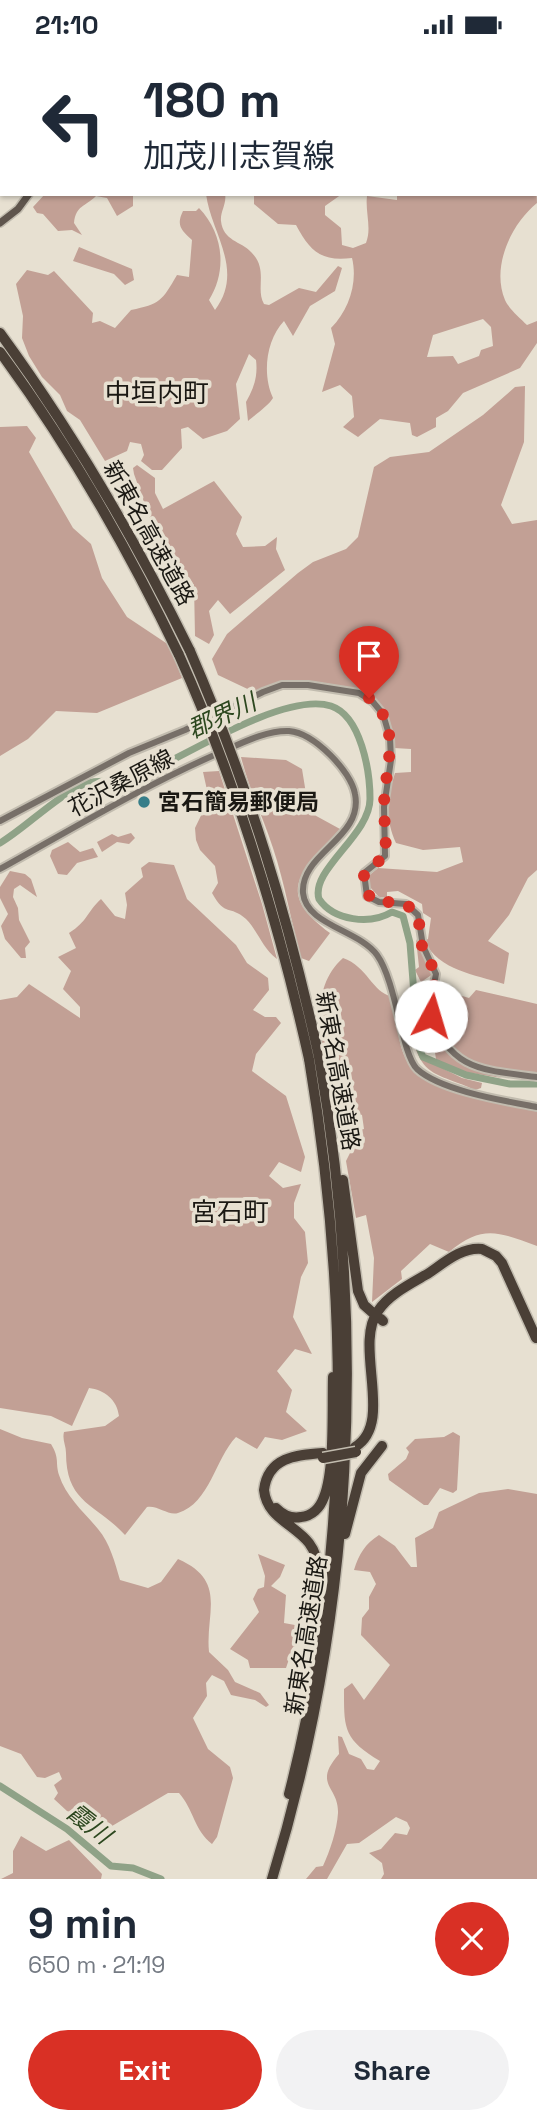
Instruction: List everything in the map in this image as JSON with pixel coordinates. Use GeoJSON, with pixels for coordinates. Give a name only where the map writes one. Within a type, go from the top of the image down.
{"type":"FeatureCollection","features":[{"type":"Feature","properties":{"kind":"highway","name":"新東名高速道路"},"geometry":{"type":"LineString","coordinates":[[0,333],[34,380],[130,534],[185,653],[263,876],[327,1101],[341,1220],[347,1333],[345,1458],[334,1598],[311,1730],[272,1879]]}},
{"type":"Feature","properties":{"kind":"highway","name":"新東名高速道路"},"geometry":{"type":"LineString","coordinates":[[0,352],[83,475],[185,653]]}},
{"type":"Feature","properties":{"kind":"highway","name":"新東名高速道路"},"geometry":{"type":"LineString","coordinates":[[266,1879],[283,1833],[304,1728],[326,1597],[334,1521],[339,1423],[338,1316],[328,1185],[314,1058]]}},
{"type":"Feature","properties":{"kind":"highway"},"geometry":{"type":"LineString","coordinates":[[327,1101],[347,1205],[358,1291],[364,1305],[379,1318]]}},
{"type":"Feature","properties":{"kind":"highway"},"geometry":{"type":"LineString","coordinates":[[356,1450],[367,1437],[371,1426],[370,1338],[375,1315],[396,1294],[457,1255],[482,1249],[499,1259],[536,1338]]}},
{"type":"Feature","properties":{"kind":"highway"},"geometry":{"type":"LineString","coordinates":[[338,1316],[325,1495],[317,1510],[307,1516],[290,1517],[278,1510],[268,1491],[276,1470],[294,1460],[323,1455],[356,1450],[371,1440],[376,1425],[374,1339],[379,1317],[398,1298],[434,1274],[452,1268]]}},
{"type":"Feature","properties":{"kind":"highway"},"geometry":{"type":"LineString","coordinates":[[334,1598],[355,1488],[367,1462],[382,1446]]}},
{"type":"Feature","properties":{"kind":"highway"},"geometry":{"type":"LineString","coordinates":[[304,1728],[318,1608],[317,1561],[310,1544],[274,1513],[264,1490],[270,1471],[281,1460],[323,1455]]}},
{"type":"Feature","properties":{"kind":"main road"},"geometry":{"type":"LineString","coordinates":[[0,223],[18,209],[28,196]]}},
{"type":"Feature","properties":{"kind":"main road"},"geometry":{"type":"LineString","coordinates":[[0,821],[129,753],[275,687],[301,684],[364,695],[383,714],[390,738],[391,760],[384,807],[385,856],[364,873],[366,893],[375,901],[406,904],[418,915],[422,946],[436,974],[429,1010],[459,1059],[478,1068],[537,1077]]}},
{"type":"Feature","properties":{"kind":"main road","name":"花沢桑原線"},"geometry":{"type":"LineString","coordinates":[[0,869],[131,795],[200,761],[274,732],[297,733],[318,746],[342,769],[353,785],[357,803],[346,829],[306,878],[303,893],[310,909],[321,919],[361,939],[378,956],[391,985],[409,1054],[416,1067],[483,1098],[537,1107]]}},
{"type":"Feature","properties":{"kind":"shaded area"},"geometry":{"type":"Polygon","coordinates":[[[43,196],[96,196],[79,209],[75,217],[74,223],[82,235],[72,230],[58,231],[33,207],[43,196]]]}},
{"type":"Feature","properties":{"kind":"shaded area"},"geometry":{"type":"Polygon","coordinates":[[[96,196],[133,196],[133,206],[117,216],[107,198],[96,196]]]}},
{"type":"Feature","properties":{"kind":"shaded area"},"geometry":{"type":"Polygon","coordinates":[[[206,196],[225,196],[222,228],[256,259],[261,272],[264,304],[269,305],[299,288],[316,292],[338,266],[342,268],[335,291],[310,306],[293,336],[284,321],[278,329],[270,348],[267,369],[273,398],[248,421],[246,402],[256,371],[256,360],[249,354],[236,384],[240,419],[227,431],[203,439],[188,427],[181,429],[182,448],[162,470],[152,470],[141,461],[144,455],[141,444],[130,442],[127,451],[105,461],[80,420],[67,411],[60,395],[42,377],[29,356],[22,338],[23,316],[16,284],[27,270],[48,275],[54,271],[93,313],[92,323],[100,321],[115,328],[131,310],[159,300],[177,275],[189,277],[192,240],[182,230],[180,220],[183,211],[196,211],[199,208],[214,229],[220,253],[219,277],[209,300],[215,310],[223,295],[227,266],[206,196]]]}},
{"type":"Feature","properties":{"kind":"shaded area"},"geometry":{"type":"Polygon","coordinates":[[[254,196],[339,196],[325,206],[325,215],[341,228],[342,245],[353,248],[366,243],[368,237],[367,196],[397,200],[397,196],[537,196],[537,203],[512,234],[502,260],[500,274],[501,287],[509,307],[527,325],[537,321],[537,343],[520,368],[463,393],[448,411],[436,418],[436,427],[417,437],[412,435],[410,423],[380,419],[358,437],[343,427],[354,417],[352,396],[340,385],[322,392],[335,344],[331,328],[343,313],[353,286],[352,258],[332,258],[318,253],[306,242],[296,225],[278,224],[254,204],[254,196]],[[483,319],[433,335],[427,357],[453,356],[458,364],[479,356],[481,350],[493,346],[491,327],[483,319]]]}},
{"type":"Feature","properties":{"kind":"shaded area"},"geometry":{"type":"Polygon","coordinates":[[[79,247],[132,269],[134,280],[125,285],[114,274],[73,261],[79,247]]]}},
{"type":"Feature","properties":{"kind":"shaded area"},"geometry":{"type":"Polygon","coordinates":[[[525,386],[524,442],[501,505],[512,524],[537,520],[537,870],[528,878],[509,915],[488,941],[509,953],[504,984],[459,970],[439,959],[424,941],[428,939],[431,918],[423,913],[422,904],[398,891],[387,892],[387,897],[379,897],[369,886],[366,878],[378,868],[437,872],[463,862],[460,847],[423,850],[396,843],[389,817],[390,791],[395,773],[411,772],[411,749],[394,748],[388,715],[378,702],[352,689],[318,682],[275,683],[256,693],[218,675],[212,659],[227,634],[298,573],[313,562],[346,549],[358,537],[374,467],[390,457],[429,452],[483,415],[515,387],[525,386]]]}},
{"type":"Feature","properties":{"kind":"shaded area"},"geometry":{"type":"Polygon","coordinates":[[[27,426],[36,438],[29,452],[73,528],[91,544],[102,578],[127,617],[169,645],[182,678],[97,713],[56,711],[28,739],[0,756],[0,427],[27,426]]]}},
{"type":"Feature","properties":{"kind":"shaded area"},"geometry":{"type":"Polygon","coordinates":[[[137,465],[155,478],[155,493],[163,509],[214,481],[242,517],[236,534],[243,547],[265,546],[277,537],[276,549],[285,570],[230,614],[218,600],[209,611],[214,635],[209,644],[195,636],[194,585],[185,572],[177,570],[154,530],[134,474],[133,468],[137,465]]]}},
{"type":"Feature","properties":{"kind":"shaded area"},"geometry":{"type":"Polygon","coordinates":[[[241,757],[286,760],[302,769],[309,812],[340,829],[305,869],[299,881],[298,893],[302,905],[312,918],[330,933],[309,961],[301,958],[277,862],[241,757]]]}},
{"type":"Feature","properties":{"kind":"shaded area"},"geometry":{"type":"Polygon","coordinates":[[[219,771],[277,959],[246,919],[224,908],[212,893],[218,883],[215,866],[200,850],[195,828],[209,799],[203,772],[219,771]]]}},
{"type":"Feature","properties":{"kind":"shaded area"},"geometry":{"type":"Polygon","coordinates":[[[131,833],[135,838],[129,844],[117,842],[102,852],[97,842],[112,834],[118,837],[131,833]]]}},
{"type":"Feature","properties":{"kind":"shaded area"},"geometry":{"type":"Polygon","coordinates":[[[68,842],[80,852],[93,848],[98,857],[77,863],[67,875],[58,874],[50,856],[52,850],[68,842]]]}},
{"type":"Feature","properties":{"kind":"shaded area"},"geometry":{"type":"Polygon","coordinates":[[[149,862],[174,865],[187,899],[236,945],[247,963],[268,978],[269,990],[253,1010],[265,1017],[276,1017],[281,1023],[256,1054],[252,1071],[286,1096],[305,1157],[301,1172],[279,1162],[269,1176],[283,1188],[301,1184],[294,1203],[294,1218],[305,1232],[308,1263],[301,1277],[293,1317],[312,1354],[295,1349],[277,1371],[292,1390],[286,1412],[307,1431],[282,1440],[265,1437],[257,1449],[236,1437],[205,1490],[189,1508],[174,1514],[147,1507],[125,1535],[85,1502],[71,1483],[67,1470],[64,1432],[105,1426],[119,1416],[116,1405],[109,1396],[89,1388],[72,1426],[51,1416],[0,1408],[0,1000],[17,997],[29,984],[80,1018],[80,1007],[63,989],[71,971],[58,957],[76,948],[69,933],[80,925],[101,899],[115,916],[125,919],[125,893],[143,877],[141,868],[149,862]]]}},
{"type":"Feature","properties":{"kind":"shaded area"},"geometry":{"type":"Polygon","coordinates":[[[10,871],[25,874],[31,879],[37,897],[20,885],[14,889],[13,897],[19,920],[30,942],[25,948],[26,958],[21,958],[5,939],[1,926],[8,914],[0,898],[0,887],[10,871]]]}},
{"type":"Feature","properties":{"kind":"shaded area"},"geometry":{"type":"Polygon","coordinates":[[[416,939],[433,974],[421,982],[415,970],[419,967],[416,939]]]}},
{"type":"Feature","properties":{"kind":"shaded area"},"geometry":{"type":"Polygon","coordinates":[[[343,958],[358,967],[379,990],[391,996],[404,1055],[412,1067],[426,1077],[463,1093],[537,1110],[537,1246],[491,1233],[472,1237],[449,1252],[430,1244],[401,1271],[402,1279],[372,1302],[374,1258],[366,1215],[356,1218],[346,1161],[350,1153],[342,1134],[364,1129],[362,1115],[335,1104],[320,1027],[323,989],[331,972],[343,958]]]}},
{"type":"Feature","properties":{"kind":"shaded area"},"geometry":{"type":"Polygon","coordinates":[[[476,990],[537,1004],[537,1073],[482,1064],[455,1049],[445,1037],[438,1021],[435,999],[459,995],[469,998],[476,990]]]}},
{"type":"Feature","properties":{"kind":"shaded area"},"geometry":{"type":"Polygon","coordinates":[[[410,998],[415,1011],[420,1057],[462,1078],[482,1083],[481,1088],[475,1090],[442,1077],[421,1060],[408,1022],[410,998]]]}},
{"type":"Feature","properties":{"kind":"shaded area"},"geometry":{"type":"Polygon","coordinates":[[[427,1003],[430,1038],[423,1052],[418,1032],[421,1005],[427,1003]]]}},
{"type":"Feature","properties":{"kind":"shaded area"},"geometry":{"type":"Polygon","coordinates":[[[439,1034],[464,1066],[502,1078],[452,1070],[436,1059],[434,1046],[439,1034]]]}},
{"type":"Feature","properties":{"kind":"shaded area"},"geometry":{"type":"Polygon","coordinates":[[[0,1429],[22,1438],[51,1444],[62,1483],[106,1540],[120,1580],[148,1588],[161,1582],[178,1559],[203,1577],[211,1599],[209,1652],[228,1670],[235,1682],[260,1693],[269,1705],[266,1707],[255,1700],[231,1695],[224,1681],[212,1675],[206,1683],[207,1696],[193,1718],[208,1749],[230,1767],[233,1778],[217,1837],[212,1844],[201,1833],[179,1793],[168,1793],[112,1826],[67,1811],[54,1799],[58,1793],[54,1785],[62,1779],[59,1772],[45,1778],[37,1777],[21,1754],[0,1746],[0,1429]]]}},
{"type":"Feature","properties":{"kind":"shaded area"},"geometry":{"type":"Polygon","coordinates":[[[453,1432],[460,1436],[457,1490],[453,1493],[440,1488],[428,1505],[424,1505],[389,1480],[388,1474],[406,1459],[409,1452],[406,1448],[415,1439],[444,1437],[453,1432]]]}},
{"type":"Feature","properties":{"kind":"shaded area"},"geometry":{"type":"Polygon","coordinates":[[[508,1489],[537,1494],[537,1879],[381,1879],[384,1874],[382,1863],[369,1853],[381,1849],[395,1833],[407,1835],[410,1828],[407,1822],[396,1817],[359,1843],[347,1844],[327,1879],[306,1879],[316,1867],[323,1866],[336,1826],[337,1804],[327,1779],[331,1764],[339,1754],[338,1736],[342,1737],[349,1754],[361,1759],[367,1769],[374,1770],[380,1761],[352,1739],[344,1714],[344,1689],[352,1683],[364,1700],[390,1665],[361,1635],[362,1618],[369,1609],[369,1597],[376,1584],[370,1572],[354,1570],[360,1554],[379,1535],[395,1546],[411,1567],[417,1567],[415,1538],[433,1528],[439,1512],[479,1493],[508,1489]]]}},
{"type":"Feature","properties":{"kind":"shaded area"},"geometry":{"type":"Polygon","coordinates":[[[258,1554],[285,1565],[280,1577],[271,1586],[286,1595],[284,1623],[311,1628],[305,1642],[293,1647],[286,1668],[250,1668],[248,1660],[230,1649],[259,1612],[253,1599],[258,1589],[264,1587],[265,1576],[258,1554]]]}},
{"type":"Feature","properties":{"kind":"shaded area"},"geometry":{"type":"Polygon","coordinates":[[[21,1836],[46,1851],[69,1840],[102,1874],[101,1879],[1,1879],[13,1873],[13,1851],[21,1836]]]}},
{"type":"Feature","properties":{"kind":"waterway","name":"郡界川"},"geometry":{"type":"LineString","coordinates":[[0,843],[66,794],[88,783],[135,779],[232,729],[287,708],[311,704],[331,706],[341,712],[357,732],[366,760],[370,799],[361,826],[323,876],[319,899],[334,912],[353,919],[373,919],[392,912],[403,916],[410,943],[418,1045],[423,1057],[466,1075],[510,1084],[537,1084]]}},
{"type":"Feature","properties":{"kind":"waterway","name":"霞川"},"geometry":{"type":"LineString","coordinates":[[0,1786],[67,1829],[111,1866],[133,1868],[161,1879]]}},
{"type":"Feature","properties":{"kind":"place","name":"宮石簡易郵便局"},"geometry":{"type":"Point","coordinates":[144,802]}},
{"type":"Feature","properties":{"kind":"district","name":"中垣内町"},"geometry":{"type":"Point","coordinates":[157,393]}},
{"type":"Feature","properties":{"kind":"district","name":"宮石町"},"geometry":{"type":"Point","coordinates":[230,1212]}},
{"type":"Feature","properties":{"kind":"route"},"geometry":{"type":"LineString","coordinates":[[369,698],[379,707],[386,721],[391,760],[385,790],[385,856],[381,862],[364,873],[364,888],[372,900],[406,904],[418,915],[422,946],[436,974],[429,1010],[431,1016]]}}]}
